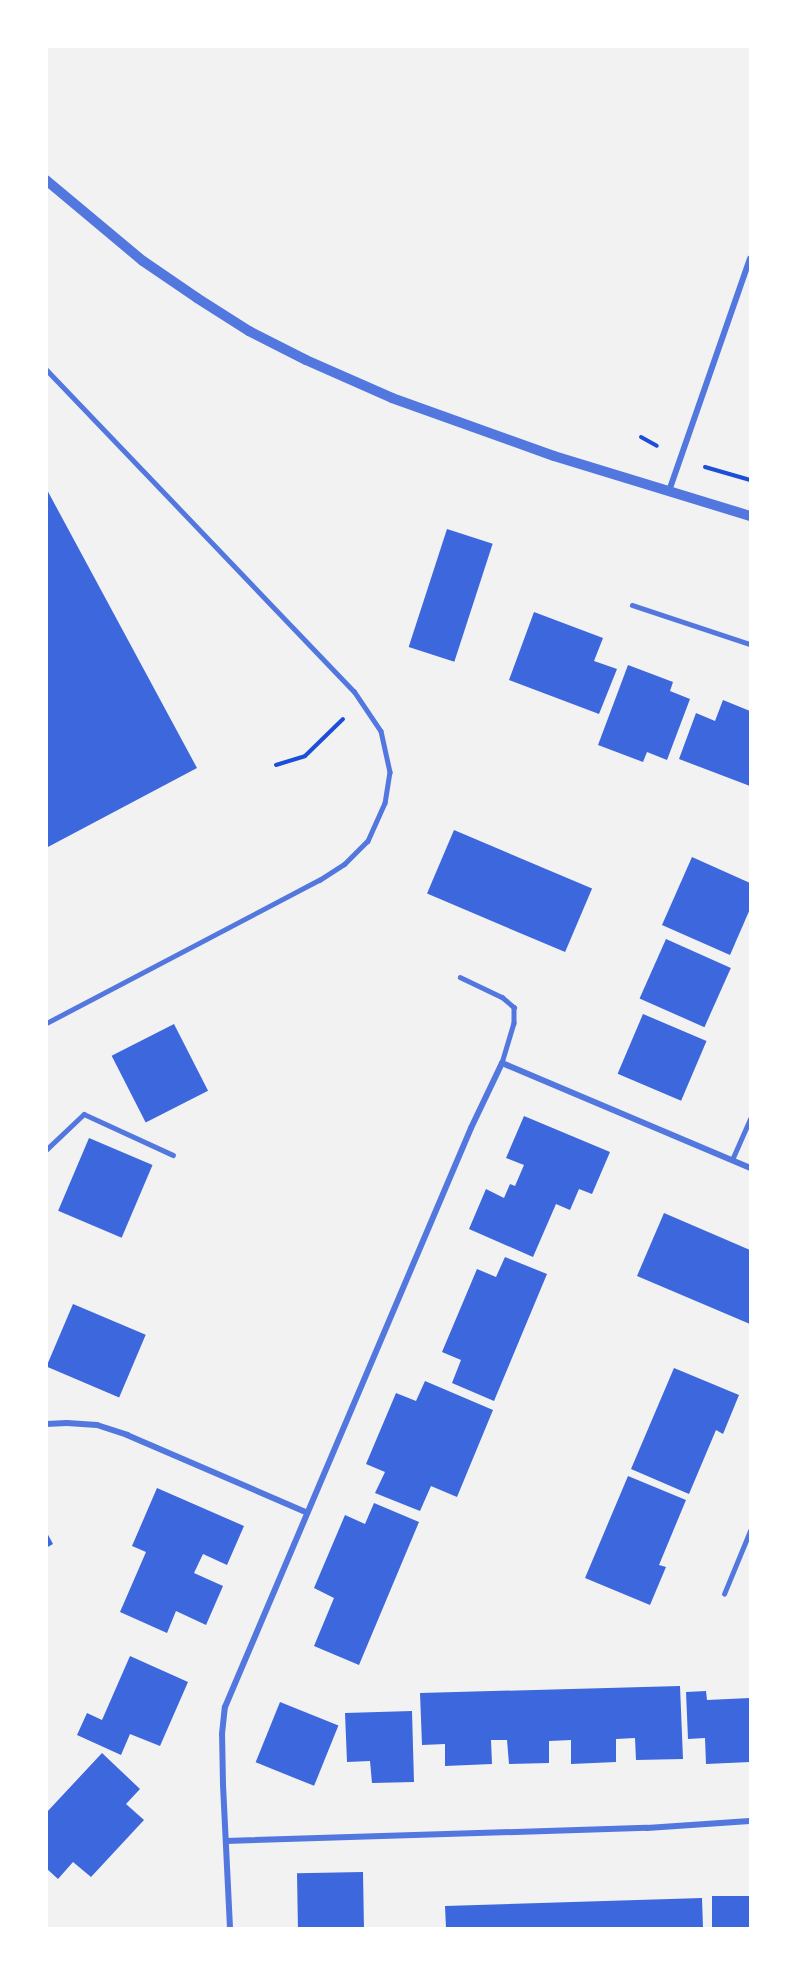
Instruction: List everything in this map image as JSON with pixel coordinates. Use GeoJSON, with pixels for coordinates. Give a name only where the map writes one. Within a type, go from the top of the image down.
{"type":"FeatureCollection","features":[{"type":"Feature","properties":{"kind":"street"},"geometry":{"type":"LineString","coordinates":[[46,180],[71,204],[143,261],[249,331],[392,398],[554,456],[750,516]]}},
{"type":"Feature","properties":{"kind":"street"},"geometry":{"type":"LineString","coordinates":[[669,491],[750,259]]}},
{"type":"Feature","properties":{"kind":"street"},"geometry":{"type":"LineString","coordinates":[[230,1929],[222,1734],[225,1707],[471,1128],[502,1063],[750,1168]]}},
{"type":"Feature","properties":{"kind":"street"},"geometry":{"type":"LineString","coordinates":[[46,1424],[97,1425],[127,1435],[306,1512]]}},
{"type":"Feature","properties":{"kind":"street"},"geometry":{"type":"LineString","coordinates":[[226,1841],[647,1828],[750,1821]]}},
{"type":"Feature","properties":{"kind":"lane"},"geometry":{"type":"LineString","coordinates":[[46,369],[354,691],[381,731],[390,772],[385,803],[368,841],[345,864],[320,880],[46,1024]]}},
{"type":"Feature","properties":{"kind":"lane"},"geometry":{"type":"LineString","coordinates":[[632,605],[750,644]]}},
{"type":"Feature","properties":{"kind":"lane"},"geometry":{"type":"LineString","coordinates":[[460,976],[502,997],[514,1007],[514,1023],[502,1063]]}},
{"type":"Feature","properties":{"kind":"lane"},"geometry":{"type":"LineString","coordinates":[[46,1150],[84,1114],[173,1155]]}},
{"type":"Feature","properties":{"kind":"lane"},"geometry":{"type":"LineString","coordinates":[[732,1160],[750,1119]]}},
{"type":"Feature","properties":{"kind":"lane"},"geometry":{"type":"LineString","coordinates":[[724,1594],[750,1531]]}},
{"type":"Feature","properties":{"kind":"path"},"geometry":{"type":"LineString","coordinates":[[681,459],[750,480]]}},
{"type":"Feature","properties":{"kind":"path"},"geometry":{"type":"LineString","coordinates":[[276,765],[305,756],[361,702]]}},
{"type":"Feature","properties":{"kind":"building"},"geometry":{"type":"Polygon","coordinates":[[[46,488],[197,768],[46,848],[46,488]]]}},
{"type":"Feature","properties":{"kind":"building"},"geometry":{"type":"Polygon","coordinates":[[[447,529],[493,544],[454,662],[409,647],[447,529]]]}},
{"type":"Feature","properties":{"kind":"building"},"geometry":{"type":"Polygon","coordinates":[[[534,612],[603,638],[594,661],[617,669],[599,714],[509,680],[534,612]]]}},
{"type":"Feature","properties":{"kind":"building"},"geometry":{"type":"Polygon","coordinates":[[[628,665],[673,682],[670,691],[690,699],[667,760],[647,752],[643,762],[598,745],[628,665]]]}},
{"type":"Feature","properties":{"kind":"building"},"geometry":{"type":"Polygon","coordinates":[[[723,700],[750,711],[750,786],[679,759],[696,713],[715,721],[723,700]]]}},
{"type":"Feature","properties":{"kind":"building"},"geometry":{"type":"Polygon","coordinates":[[[454,830],[592,889],[565,952],[427,894],[454,830]]]}},
{"type":"Feature","properties":{"kind":"building"},"geometry":{"type":"Polygon","coordinates":[[[692,857],[750,883],[750,909],[730,955],[662,925],[692,857]]]}},
{"type":"Feature","properties":{"kind":"building"},"geometry":{"type":"Polygon","coordinates":[[[666,939],[731,968],[704,1027],[640,998],[666,939]]]}},
{"type":"Feature","properties":{"kind":"building"},"geometry":{"type":"Polygon","coordinates":[[[643,1014],[707,1041],[681,1101],[618,1074],[643,1014]]]}},
{"type":"Feature","properties":{"kind":"building"},"geometry":{"type":"Polygon","coordinates":[[[174,1024],[208,1091],[146,1123],[112,1056],[174,1024]]]}},
{"type":"Feature","properties":{"kind":"building"},"geometry":{"type":"Polygon","coordinates":[[[524,1116],[610,1152],[592,1194],[579,1189],[570,1210],[556,1204],[533,1257],[469,1229],[486,1189],[504,1198],[510,1184],[515,1186],[524,1165],[506,1158],[524,1116]]]}},
{"type":"Feature","properties":{"kind":"building"},"geometry":{"type":"Polygon","coordinates":[[[89,1138],[153,1165],[122,1238],[58,1211],[89,1138]]]}},
{"type":"Feature","properties":{"kind":"building"},"geometry":{"type":"Polygon","coordinates":[[[664,1213],[750,1250],[750,1324],[637,1276],[664,1213]]]}},
{"type":"Feature","properties":{"kind":"building"},"geometry":{"type":"Polygon","coordinates":[[[505,1257],[547,1274],[494,1401],[452,1383],[461,1360],[442,1352],[477,1269],[496,1277],[505,1257]]]}},
{"type":"Feature","properties":{"kind":"building"},"geometry":{"type":"Polygon","coordinates":[[[73,1304],[146,1335],[119,1397],[46,1367],[73,1304]]]}},
{"type":"Feature","properties":{"kind":"building"},"geometry":{"type":"Polygon","coordinates":[[[674,1368],[739,1395],[723,1434],[716,1430],[689,1494],[631,1469],[674,1368]]]}},
{"type":"Feature","properties":{"kind":"building"},"geometry":{"type":"Polygon","coordinates":[[[425,1381],[493,1410],[457,1497],[431,1486],[420,1511],[375,1493],[385,1472],[366,1464],[396,1393],[416,1401],[425,1381]]]}},
{"type":"Feature","properties":{"kind":"building"},"geometry":{"type":"Polygon","coordinates":[[[628,1476],[686,1500],[659,1565],[666,1567],[650,1605],[585,1578],[628,1476]]]}},
{"type":"Feature","properties":{"kind":"building"},"geometry":{"type":"Polygon","coordinates":[[[157,1488],[244,1526],[227,1565],[203,1554],[194,1573],[223,1586],[206,1625],[176,1611],[167,1633],[120,1612],[146,1552],[132,1546],[157,1488]]]}},
{"type":"Feature","properties":{"kind":"building"},"geometry":{"type":"Polygon","coordinates":[[[374,1503],[419,1522],[359,1665],[314,1646],[334,1598],[314,1588],[345,1515],[365,1524],[374,1503]]]}},
{"type":"Feature","properties":{"kind":"building"},"geometry":{"type":"Polygon","coordinates":[[[46,1531],[53,1544],[46,1548],[46,1531]]]}},
{"type":"Feature","properties":{"kind":"building"},"geometry":{"type":"Polygon","coordinates":[[[130,1656],[188,1682],[160,1746],[130,1734],[121,1755],[77,1735],[87,1713],[102,1720],[130,1656]]]}},
{"type":"Feature","properties":{"kind":"building"},"geometry":{"type":"Polygon","coordinates":[[[680,1686],[683,1759],[636,1760],[635,1738],[616,1739],[616,1762],[571,1764],[571,1740],[549,1741],[549,1763],[509,1764],[507,1740],[491,1740],[492,1764],[445,1766],[445,1744],[422,1745],[420,1693],[680,1686]]]}},
{"type":"Feature","properties":{"kind":"building"},"geometry":{"type":"Polygon","coordinates":[[[706,1691],[707,1700],[750,1698],[750,1762],[706,1764],[705,1738],[688,1739],[686,1692],[706,1691]]]}},
{"type":"Feature","properties":{"kind":"building"},"geometry":{"type":"Polygon","coordinates":[[[280,1702],[338,1726],[314,1786],[256,1762],[280,1702]]]}},
{"type":"Feature","properties":{"kind":"building"},"geometry":{"type":"Polygon","coordinates":[[[412,1711],[414,1782],[372,1783],[370,1761],[347,1762],[345,1713],[412,1711]]]}},
{"type":"Feature","properties":{"kind":"building"},"geometry":{"type":"Polygon","coordinates":[[[102,1753],[140,1789],[126,1804],[144,1820],[91,1877],[73,1862],[58,1879],[46,1868],[46,1813],[102,1753]]]}},
{"type":"Feature","properties":{"kind":"building"},"geometry":{"type":"Polygon","coordinates":[[[363,1872],[364,1928],[298,1928],[297,1873],[363,1872]]]}},
{"type":"Feature","properties":{"kind":"building"},"geometry":{"type":"Polygon","coordinates":[[[712,1896],[750,1896],[750,1928],[712,1928],[712,1896]]]}},
{"type":"Feature","properties":{"kind":"building"},"geometry":{"type":"Polygon","coordinates":[[[702,1898],[703,1928],[446,1928],[445,1906],[702,1898]]]}}]}
